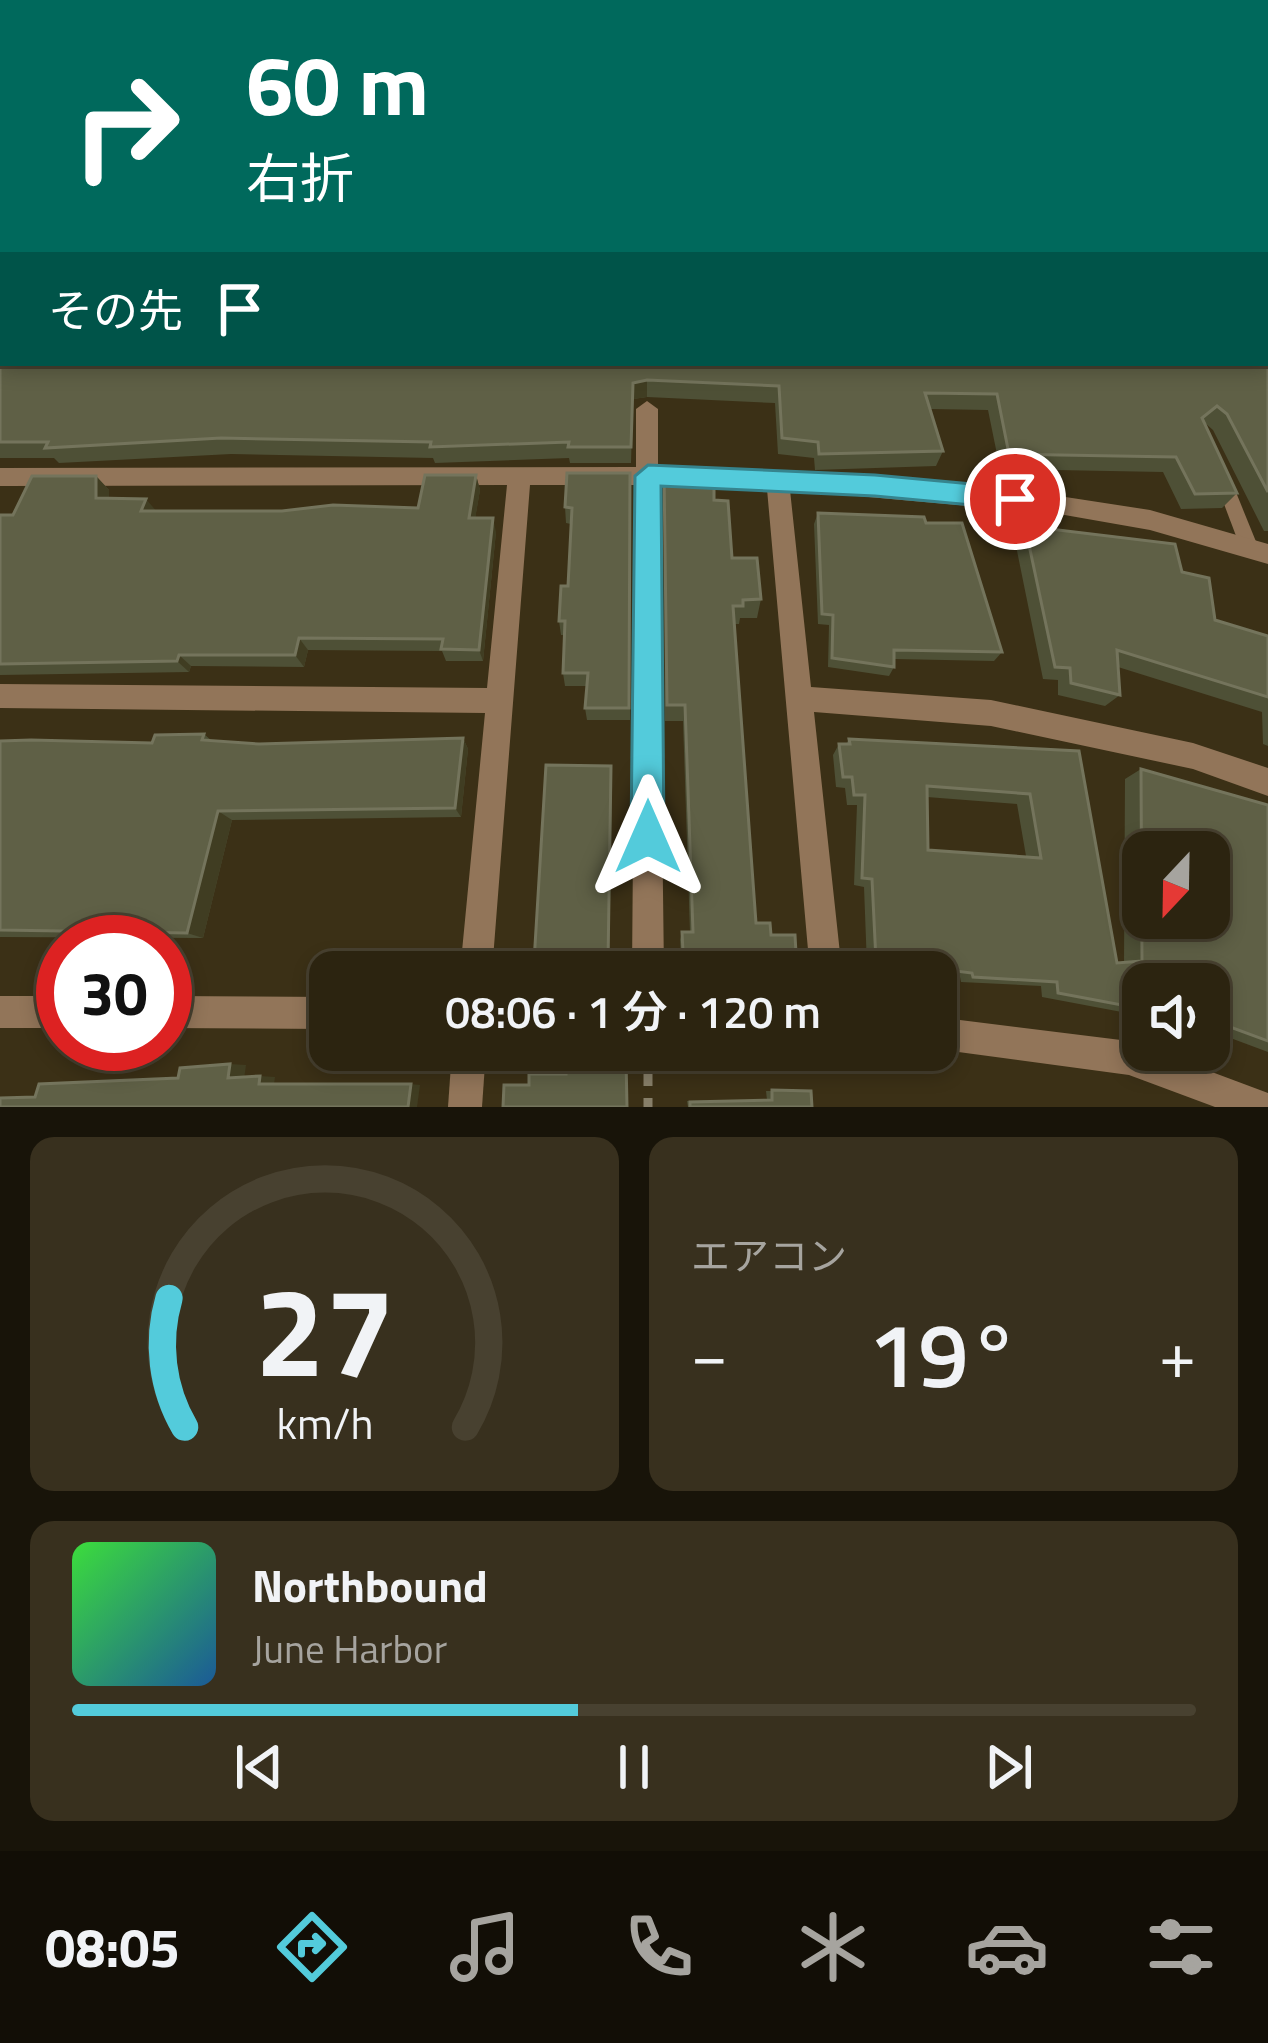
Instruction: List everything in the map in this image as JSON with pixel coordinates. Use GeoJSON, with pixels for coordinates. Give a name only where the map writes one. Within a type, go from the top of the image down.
{"type":"FeatureCollection","features":[{"type":"Feature","properties":{"kind":"street"},"geometry":{"type":"LineString","coordinates":[[647,409],[648,951]]}},
{"type":"Feature","properties":{"kind":"street"},"geometry":{"type":"LineString","coordinates":[[478,951],[519,476]]}},
{"type":"Feature","properties":{"kind":"street"},"geometry":{"type":"LineString","coordinates":[[0,477],[778,480],[1059,505],[1150,520],[1259,552]]}},
{"type":"Feature","properties":{"kind":"street"},"geometry":{"type":"LineString","coordinates":[[778,480],[824,951]]}},
{"type":"Feature","properties":{"kind":"street"},"geometry":{"type":"LineString","coordinates":[[0,697],[500,700]]}},
{"type":"Feature","properties":{"kind":"street"},"geometry":{"type":"LineString","coordinates":[[802,699],[991,713],[1193,756],[1268,782]]}},
{"type":"Feature","properties":{"kind":"street"},"geometry":{"type":"LineString","coordinates":[[0,1012],[36,1012]]}},
{"type":"Feature","properties":{"kind":"street"},"geometry":{"type":"LineString","coordinates":[[192,1012],[309,1013]]}},
{"type":"Feature","properties":{"kind":"street"},"geometry":{"type":"LineString","coordinates":[[957,1036],[1129,1058],[1262,1107]]}},
{"type":"Feature","properties":{"kind":"street"},"geometry":{"type":"LineString","coordinates":[[465,1107],[468,1071]]}},
{"type":"Feature","properties":{"kind":"lane"},"geometry":{"type":"LineString","coordinates":[[1210,450],[1259,552]]}},
{"type":"Feature","properties":{"kind":"path"},"geometry":{"type":"LineString","coordinates":[[648,1071],[648,1107]]}},
{"type":"Feature","properties":{"kind":"building"},"geometry":{"type":"Polygon","coordinates":[[[0,366],[1268,366],[1268,492],[1227,414],[1217,406],[1202,418],[1237,493],[1195,494],[1176,457],[1009,454],[997,394],[925,393],[943,451],[819,454],[818,442],[782,438],[779,386],[647,380],[633,383],[631,447],[568,447],[569,442],[430,447],[431,442],[221,438],[45,448],[48,442],[0,442],[0,366]]]}},
{"type":"Feature","properties":{"kind":"building"},"geometry":{"type":"Polygon","coordinates":[[[664,471],[714,471],[714,500],[728,501],[732,558],[757,558],[761,599],[733,606],[756,923],[770,923],[771,935],[795,935],[796,951],[683,951],[682,932],[693,932],[685,705],[667,705],[664,471]]]}},
{"type":"Feature","properties":{"kind":"building"},"geometry":{"type":"Polygon","coordinates":[[[567,473],[630,473],[629,708],[585,708],[588,673],[563,673],[565,621],[559,621],[561,586],[568,586],[572,508],[565,507],[567,473]]]}},
{"type":"Feature","properties":{"kind":"building"},"geometry":{"type":"Polygon","coordinates":[[[425,475],[476,475],[469,518],[493,518],[479,650],[441,649],[443,639],[299,638],[295,655],[0,664],[0,515],[13,515],[32,476],[96,476],[96,498],[146,499],[141,511],[282,511],[333,505],[418,508],[425,475]]]}},
{"type":"Feature","properties":{"kind":"building"},"geometry":{"type":"Polygon","coordinates":[[[818,513],[962,523],[1002,652],[894,650],[894,667],[832,658],[833,615],[822,614],[818,513]]]}},
{"type":"Feature","properties":{"kind":"building"},"geometry":{"type":"Polygon","coordinates":[[[1025,526],[1175,544],[1182,572],[1209,578],[1215,620],[1268,636],[1268,697],[1117,650],[1120,695],[1071,683],[1070,668],[1055,667],[1025,526]]]}},
{"type":"Feature","properties":{"kind":"building"},"geometry":{"type":"Polygon","coordinates":[[[204,734],[202,740],[259,744],[463,738],[455,808],[218,811],[192,915],[36,915],[36,931],[0,930],[0,741],[152,743],[155,735],[204,734]]]}},
{"type":"Feature","properties":{"kind":"building"},"geometry":{"type":"Polygon","coordinates":[[[849,739],[1079,751],[1117,963],[1142,961],[1142,939],[1230,939],[1230,831],[1141,831],[1141,769],[1268,805],[1268,1041],[1230,1027],[1230,963],[1122,963],[1122,1005],[1058,993],[1057,982],[973,977],[957,971],[957,951],[876,951],[872,879],[862,878],[865,795],[854,795],[852,777],[843,777],[839,744],[850,744],[849,739]],[[927,786],[928,850],[1041,858],[1030,794],[927,786]]]}},
{"type":"Feature","properties":{"kind":"building"},"geometry":{"type":"Polygon","coordinates":[[[546,765],[611,766],[608,951],[535,951],[546,765]]]}},
{"type":"Feature","properties":{"kind":"building"},"geometry":{"type":"Polygon","coordinates":[[[230,1064],[228,1078],[260,1076],[259,1084],[411,1084],[408,1107],[0,1107],[0,1098],[35,1097],[39,1084],[178,1078],[179,1071],[192,1071],[192,1067],[230,1064]]]}},
{"type":"Feature","properties":{"kind":"building"},"geometry":{"type":"Polygon","coordinates":[[[626,1071],[627,1107],[503,1107],[504,1085],[529,1085],[529,1074],[626,1071]]]}},
{"type":"Feature","properties":{"kind":"building"},"geometry":{"type":"Polygon","coordinates":[[[772,1090],[811,1091],[812,1107],[690,1107],[690,1102],[772,1100],[772,1090]]]}},
{"type":"Feature","properties":{"kind":"route"},"geometry":{"type":"LineString","coordinates":[[648,837],[648,476],[875,485],[1015,499]]}}]}
